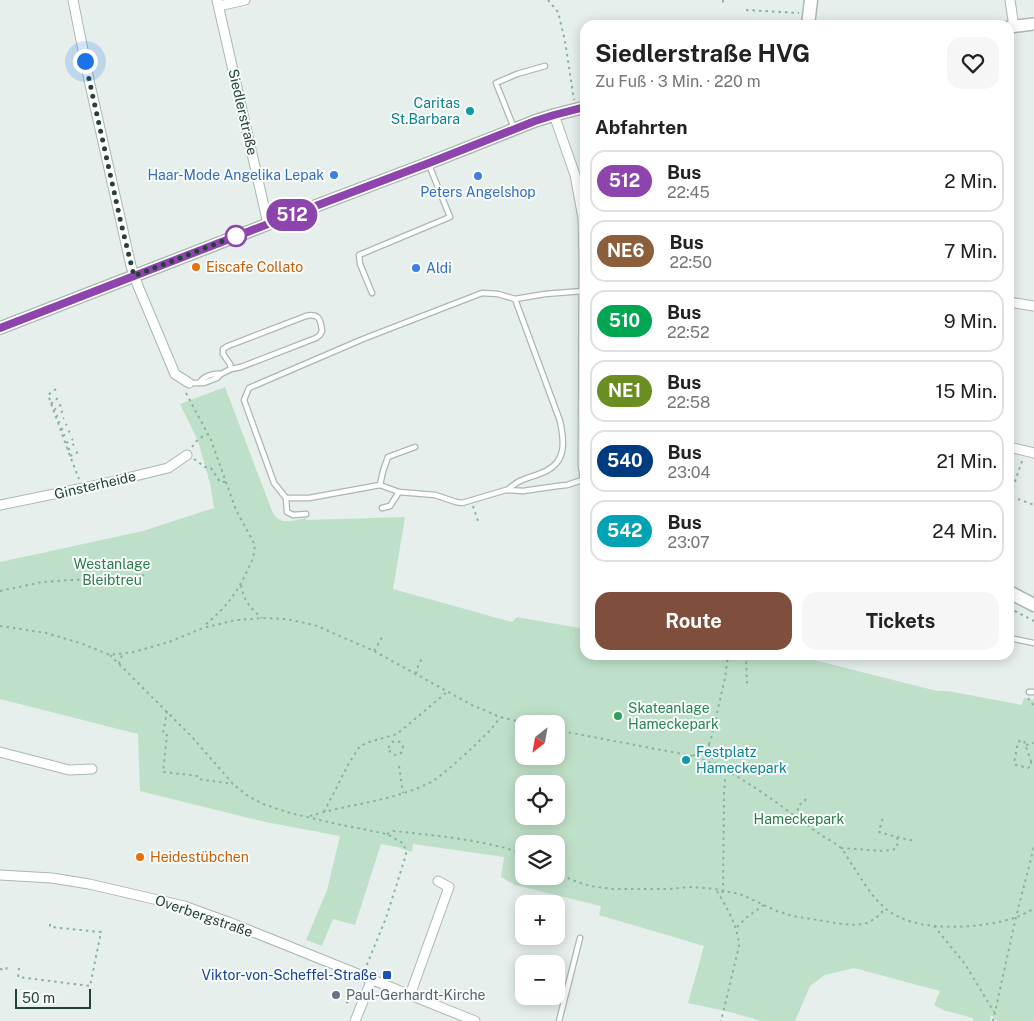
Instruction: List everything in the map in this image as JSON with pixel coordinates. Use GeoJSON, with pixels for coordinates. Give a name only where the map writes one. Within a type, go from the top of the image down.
{"type":"FeatureCollection","features":[{"type":"Feature","properties":{"kind":"main road"},"geometry":{"type":"LineString","coordinates":[[808,19],[811,0]]}},
{"type":"Feature","properties":{"kind":"main road"},"geometry":{"type":"LineString","coordinates":[[1014,595],[1034,605]]}},
{"type":"Feature","properties":{"kind":"street"},"geometry":{"type":"LineString","coordinates":[[72,0],[134,276],[175,374],[194,383]]}},
{"type":"Feature","properties":{"kind":"street"},"geometry":{"type":"LineString","coordinates":[[218,3],[245,0]]}},
{"type":"Feature","properties":{"kind":"street"},"geometry":{"type":"LineString","coordinates":[[1010,0],[1011,20]]}},
{"type":"Feature","properties":{"kind":"street","name":"Siedlerstraße"},"geometry":{"type":"LineString","coordinates":[[218,3],[268,224]]}},
{"type":"Feature","properties":{"kind":"street"},"geometry":{"type":"LineString","coordinates":[[1014,27],[1034,24]]}},
{"type":"Feature","properties":{"kind":"street"},"geometry":{"type":"LineString","coordinates":[[0,328],[514,129],[580,108]]}},
{"type":"Feature","properties":{"kind":"street"},"geometry":{"type":"LineString","coordinates":[[554,115],[569,155],[580,196]]}},
{"type":"Feature","properties":{"kind":"street"},"geometry":{"type":"LineString","coordinates":[[1014,303],[1034,306]]}},
{"type":"Feature","properties":{"kind":"street"},"geometry":{"type":"LineString","coordinates":[[1014,447],[1030,452]]}},
{"type":"Feature","properties":{"kind":"street","name":"Ginsterheide"},"geometry":{"type":"LineString","coordinates":[[0,505],[168,468],[187,455]]}},
{"type":"Feature","properties":{"kind":"street"},"geometry":{"type":"LineString","coordinates":[[0,752],[69,770],[92,769]]}},
{"type":"Feature","properties":{"kind":"street","name":"Overbergstraße"},"geometry":{"type":"LineString","coordinates":[[0,875],[52,878],[88,884],[184,906],[475,1021]]}},
{"type":"Feature","properties":{"kind":"street"},"geometry":{"type":"LineString","coordinates":[[410,995],[449,887],[438,881]]}},
{"type":"Feature","properties":{"kind":"street"},"geometry":{"type":"LineString","coordinates":[[355,1021],[372,980]]}},
{"type":"Feature","properties":{"kind":"lane"},"geometry":{"type":"LineString","coordinates":[[514,129],[496,83],[516,74],[545,66]]}},
{"type":"Feature","properties":{"kind":"lane"},"geometry":{"type":"LineString","coordinates":[[372,293],[360,264],[359,255],[450,217],[429,163]]}},
{"type":"Feature","properties":{"kind":"lane"},"geometry":{"type":"LineString","coordinates":[[306,514],[293,515],[287,512],[286,498],[274,483],[244,400],[248,388],[363,339],[482,293],[498,294],[515,299],[580,291]]}},
{"type":"Feature","properties":{"kind":"lane"},"geometry":{"type":"LineString","coordinates":[[506,490],[519,481],[548,470],[555,465],[563,452],[563,434],[560,422],[515,299]]}},
{"type":"Feature","properties":{"kind":"lane"},"geometry":{"type":"LineString","coordinates":[[194,383],[215,373],[221,374],[316,338],[322,331],[318,318],[315,315],[306,316],[228,346],[223,349],[223,354],[231,369]]}},
{"type":"Feature","properties":{"kind":"lane"},"geometry":{"type":"LineString","coordinates":[[380,485],[388,457],[415,447]]}},
{"type":"Feature","properties":{"kind":"lane"},"geometry":{"type":"LineString","coordinates":[[286,498],[309,498],[380,485],[399,492],[435,495],[462,503],[506,490],[567,485],[580,480]]}},
{"type":"Feature","properties":{"kind":"lane"},"geometry":{"type":"LineString","coordinates":[[382,508],[390,506],[399,492]]}},
{"type":"Feature","properties":{"kind":"lane"},"geometry":{"type":"LineString","coordinates":[[1014,639],[1034,642]]}},
{"type":"Feature","properties":{"kind":"lane"},"geometry":{"type":"LineString","coordinates":[[559,1021],[580,938]]}},
{"type":"Feature","properties":{"kind":"path"},"geometry":{"type":"LineString","coordinates":[[548,0],[558,12],[580,108]]}},
{"type":"Feature","properties":{"kind":"path"},"geometry":{"type":"LineString","coordinates":[[746,10],[808,19]]}},
{"type":"Feature","properties":{"kind":"path"},"geometry":{"type":"LineString","coordinates":[[194,383],[186,392],[211,440],[236,510],[255,547],[252,561],[241,585],[224,608],[203,628]]}},
{"type":"Feature","properties":{"kind":"path"},"geometry":{"type":"LineString","coordinates":[[56,389],[48,394],[83,488]]}},
{"type":"Feature","properties":{"kind":"path"},"geometry":{"type":"LineString","coordinates":[[52,404],[59,397]]}},
{"type":"Feature","properties":{"kind":"path"},"geometry":{"type":"LineString","coordinates":[[54,410],[62,404]]}},
{"type":"Feature","properties":{"kind":"path"},"geometry":{"type":"LineString","coordinates":[[56,417],[64,410]]}},
{"type":"Feature","properties":{"kind":"path"},"geometry":{"type":"LineString","coordinates":[[58,423],[64,418]]}},
{"type":"Feature","properties":{"kind":"path"},"geometry":{"type":"LineString","coordinates":[[61,430],[67,424]]}},
{"type":"Feature","properties":{"kind":"path"},"geometry":{"type":"LineString","coordinates":[[63,436],[70,431]]}},
{"type":"Feature","properties":{"kind":"path"},"geometry":{"type":"LineString","coordinates":[[198,439],[207,434]]}},
{"type":"Feature","properties":{"kind":"path"},"geometry":{"type":"LineString","coordinates":[[66,444],[73,439]]}},
{"type":"Feature","properties":{"kind":"path"},"geometry":{"type":"LineString","coordinates":[[68,450],[74,444]]}},
{"type":"Feature","properties":{"kind":"path"},"geometry":{"type":"LineString","coordinates":[[70,456],[78,452]]}},
{"type":"Feature","properties":{"kind":"path"},"geometry":{"type":"LineString","coordinates":[[1014,487],[1030,452]]}},
{"type":"Feature","properties":{"kind":"path"},"geometry":{"type":"LineString","coordinates":[[187,455],[205,467],[211,468],[220,482],[226,482]]}},
{"type":"Feature","properties":{"kind":"path"},"geometry":{"type":"LineString","coordinates":[[1014,498],[1034,505]]}},
{"type":"Feature","properties":{"kind":"path"},"geometry":{"type":"LineString","coordinates":[[470,501],[472,506],[474,506],[478,520]]}},
{"type":"Feature","properties":{"kind":"path"},"geometry":{"type":"LineString","coordinates":[[0,592],[42,582],[147,575]]}},
{"type":"Feature","properties":{"kind":"path"},"geometry":{"type":"LineString","coordinates":[[241,585],[243,594],[251,609],[262,618]]}},
{"type":"Feature","properties":{"kind":"path"},"geometry":{"type":"LineString","coordinates":[[1014,611],[1034,621]]}},
{"type":"Feature","properties":{"kind":"path"},"geometry":{"type":"LineString","coordinates":[[110,655],[122,654],[169,642],[203,628],[236,620],[286,619],[317,626],[374,651],[472,705],[500,717],[515,720]]}},
{"type":"Feature","properties":{"kind":"path"},"geometry":{"type":"LineString","coordinates":[[0,626],[46,633],[80,643],[110,655],[192,737],[233,784],[248,796],[263,804],[290,813],[387,834],[404,844],[406,853],[386,918],[362,976]]}},
{"type":"Feature","properties":{"kind":"path"},"geometry":{"type":"LineString","coordinates":[[374,651],[384,634]]}},
{"type":"Feature","properties":{"kind":"path"},"geometry":{"type":"LineString","coordinates":[[119,664],[122,654]]}},
{"type":"Feature","properties":{"kind":"path"},"geometry":{"type":"LineString","coordinates":[[416,675],[423,656]]}},
{"type":"Feature","properties":{"kind":"path"},"geometry":{"type":"LineString","coordinates":[[716,765],[710,754],[709,744],[725,678],[727,660]]}},
{"type":"Feature","properties":{"kind":"path"},"geometry":{"type":"LineString","coordinates":[[746,660],[747,685]]}},
{"type":"Feature","properties":{"kind":"path"},"geometry":{"type":"LineString","coordinates":[[324,812],[349,763],[360,746],[397,734],[447,692]]}},
{"type":"Feature","properties":{"kind":"path"},"geometry":{"type":"LineString","coordinates":[[167,711],[163,734],[167,735],[163,772],[197,776],[198,779],[233,784]]}},
{"type":"Feature","properties":{"kind":"path"},"geometry":{"type":"LineString","coordinates":[[307,817],[403,793],[432,781],[485,735],[500,717]]}},
{"type":"Feature","properties":{"kind":"path"},"geometry":{"type":"LineString","coordinates":[[565,731],[636,743],[693,756],[726,770],[841,848],[875,898],[885,909],[899,918],[913,923],[955,927],[985,924],[1016,917],[1034,909]]}},
{"type":"Feature","properties":{"kind":"path"},"geometry":{"type":"LineString","coordinates":[[397,734],[397,741]]}},
{"type":"Feature","properties":{"kind":"path"},"geometry":{"type":"LineString","coordinates":[[397,741],[401,743],[403,748],[401,752],[396,754],[392,753],[390,747],[392,743],[397,741]]}},
{"type":"Feature","properties":{"kind":"path"},"geometry":{"type":"LineString","coordinates":[[1031,762],[1028,768],[1014,763],[1018,742],[1024,741],[1031,762],[1034,764]]}},
{"type":"Feature","properties":{"kind":"path"},"geometry":{"type":"LineString","coordinates":[[1026,745],[1034,743]]}},
{"type":"Feature","properties":{"kind":"path"},"geometry":{"type":"LineString","coordinates":[[693,756],[709,744]]}},
{"type":"Feature","properties":{"kind":"path"},"geometry":{"type":"LineString","coordinates":[[399,766],[403,793]]}},
{"type":"Feature","properties":{"kind":"path"},"geometry":{"type":"LineString","coordinates":[[723,892],[726,770]]}},
{"type":"Feature","properties":{"kind":"path"},"geometry":{"type":"LineString","coordinates":[[796,817],[799,805],[806,798]]}},
{"type":"Feature","properties":{"kind":"path"},"geometry":{"type":"LineString","coordinates":[[885,819],[882,820],[879,832],[915,841]]}},
{"type":"Feature","properties":{"kind":"path"},"geometry":{"type":"LineString","coordinates":[[387,834],[393,831],[460,838],[515,852]]}},
{"type":"Feature","properties":{"kind":"path"},"geometry":{"type":"LineString","coordinates":[[841,848],[884,851],[896,849],[897,837]]}},
{"type":"Feature","properties":{"kind":"path"},"geometry":{"type":"LineString","coordinates":[[993,1021],[1034,847]]}},
{"type":"Feature","properties":{"kind":"path"},"geometry":{"type":"LineString","coordinates":[[565,876],[590,886],[613,889],[693,887],[716,889],[742,895],[793,916],[842,924],[856,925],[867,923],[876,918],[885,909]]}},
{"type":"Feature","properties":{"kind":"path"},"geometry":{"type":"LineString","coordinates":[[716,889],[725,904],[739,937],[739,946],[721,1021]]}},
{"type":"Feature","properties":{"kind":"path"},"geometry":{"type":"LineString","coordinates":[[736,928],[747,917],[764,905]]}},
{"type":"Feature","properties":{"kind":"path"},"geometry":{"type":"LineString","coordinates":[[18,968],[18,977],[90,986],[101,932],[50,928],[50,924]]}},
{"type":"Feature","properties":{"kind":"path"},"geometry":{"type":"LineString","coordinates":[[934,926],[964,964],[995,1012]]}},
{"type":"Feature","properties":{"kind":"path"},"geometry":{"type":"LineString","coordinates":[[0,969],[6,970],[7,967]]}},
{"type":"Feature","properties":{"kind":"green space","name":"Hameckepark"},"geometry":{"type":"Polygon","coordinates":[[[225,387],[272,511],[279,519],[291,521],[306,518],[306,520],[405,517],[393,589],[512,622],[517,617],[580,628],[580,660],[814,660],[937,691],[948,691],[1022,705],[1024,698],[1033,700],[1034,698],[1034,1021],[998,1021],[991,1015],[990,1021],[973,1021],[973,1018],[943,1010],[934,1005],[940,991],[854,968],[825,975],[810,986],[795,1021],[761,1021],[688,1003],[704,946],[599,915],[601,906],[565,897],[565,895],[556,895],[515,885],[501,877],[504,857],[413,844],[412,852],[381,844],[355,925],[333,919],[322,946],[306,940],[327,890],[340,836],[265,822],[140,791],[138,734],[0,699],[0,562],[143,531],[214,508],[210,483],[198,441],[180,404],[225,387]]]}},
{"type":"Feature","properties":{"kind":"bus line","name":"512"},"geometry":{"type":"LineString","coordinates":[[0,328],[429,163],[489,138],[535,121],[580,108]]}},
{"type":"Feature","properties":{"kind":"place","name":"Caritas St.Barbara"},"geometry":{"type":"Point","coordinates":[470,111]}},
{"type":"Feature","properties":{"kind":"place","name":"Haar-Mode Angelika Lepak"},"geometry":{"type":"Point","coordinates":[334,175]}},
{"type":"Feature","properties":{"kind":"place","name":"Peters Angelshop"},"geometry":{"type":"Point","coordinates":[478,176]}},
{"type":"Feature","properties":{"kind":"place","name":"Eiscafe Collato"},"geometry":{"type":"Point","coordinates":[196,267]}},
{"type":"Feature","properties":{"kind":"place","name":"Aldi"},"geometry":{"type":"Point","coordinates":[416,268]}},
{"type":"Feature","properties":{"kind":"place","name":"Skateanlage Hameckepark"},"geometry":{"type":"Point","coordinates":[618,716]}},
{"type":"Feature","properties":{"kind":"place","name":"Festplatz Hameckepark"},"geometry":{"type":"Point","coordinates":[686,760]}},
{"type":"Feature","properties":{"kind":"place","name":"Heidestübchen"},"geometry":{"type":"Point","coordinates":[140,857]}},
{"type":"Feature","properties":{"kind":"place","name":"Viktor-von-Scheffel-Straße"},"geometry":{"type":"Point","coordinates":[387,975]}},
{"type":"Feature","properties":{"kind":"place","name":"Paul-Gerhardt-Kirche"},"geometry":{"type":"Point","coordinates":[336,995]}},
{"type":"Feature","properties":{"kind":"route"},"geometry":{"type":"LineString","coordinates":[[85,61],[134,276],[236,236]]}},
{"type":"Feature","properties":{"kind":"park label","name":"Westanlage Bleibtreu"},"geometry":{"type":"Point","coordinates":[112,572]}}]}
